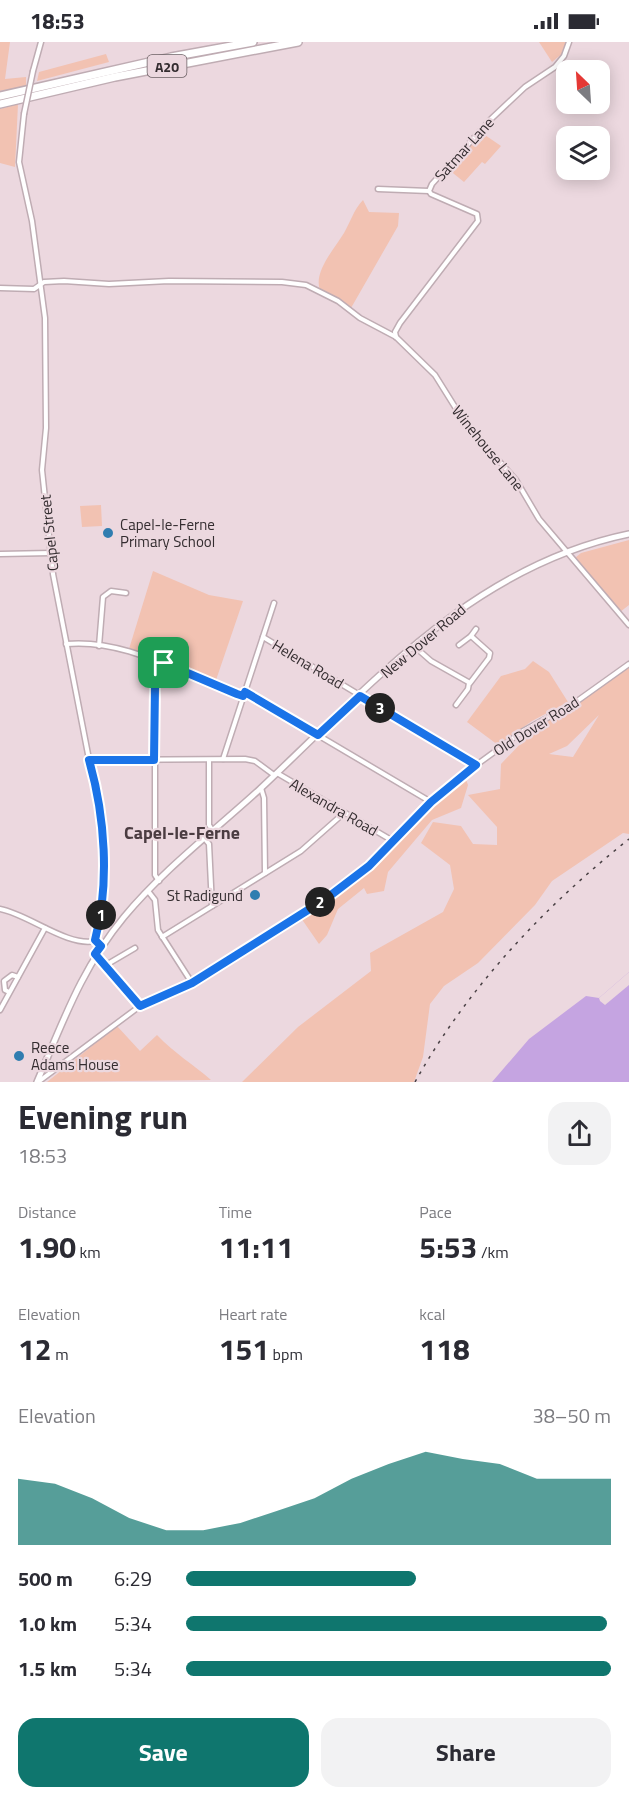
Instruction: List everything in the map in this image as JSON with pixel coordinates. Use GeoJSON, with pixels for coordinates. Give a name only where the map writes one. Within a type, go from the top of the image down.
{"type":"FeatureCollection","features":[{"type":"Feature","properties":{"kind":"highway","name":"A20"},"geometry":{"type":"LineString","coordinates":[[0,96],[171,57],[253,42]]}},
{"type":"Feature","properties":{"kind":"highway","name":"A20"},"geometry":{"type":"LineString","coordinates":[[0,104],[115,77],[298,42]]}},
{"type":"Feature","properties":{"kind":"main road","name":"New Dover Road"},"geometry":{"type":"LineString","coordinates":[[38,1082],[73,993],[95,954],[148,891],[205,838],[414,646],[478,596],[531,566],[567,551],[629,534]]}},
{"type":"Feature","properties":{"kind":"street","name":"Capel Street"},"geometry":{"type":"LineString","coordinates":[[41,42],[24,114],[19,162],[41,285],[47,356],[46,428],[42,470],[51,553],[66,644],[99,809],[103,879],[101,917],[95,941]]}},
{"type":"Feature","properties":{"kind":"street","name":"Satmar Lane"},"geometry":{"type":"LineString","coordinates":[[396,338],[395,332],[406,315],[478,221],[477,214],[429,191],[440,175],[491,119],[525,87],[555,67],[564,56],[569,42]]}},
{"type":"Feature","properties":{"kind":"street"},"geometry":{"type":"LineString","coordinates":[[378,189],[429,191]]}},
{"type":"Feature","properties":{"kind":"street","name":"Winehouse Lane"},"geometry":{"type":"LineString","coordinates":[[0,288],[34,289],[41,285],[64,281],[109,284],[169,281],[301,284],[338,301],[360,318],[396,338],[435,375],[465,423],[516,480],[539,519],[629,625]]}},
{"type":"Feature","properties":{"kind":"street"},"geometry":{"type":"LineString","coordinates":[[0,554],[51,553]]}},
{"type":"Feature","properties":{"kind":"street"},"geometry":{"type":"LineString","coordinates":[[99,646],[104,595],[111,591],[126,593]]}},
{"type":"Feature","properties":{"kind":"street"},"geometry":{"type":"LineString","coordinates":[[223,759],[274,603]]}},
{"type":"Feature","properties":{"kind":"street"},"geometry":{"type":"LineString","coordinates":[[459,645],[476,629]]}},
{"type":"Feature","properties":{"kind":"street"},"geometry":{"type":"LineString","coordinates":[[456,705],[490,654],[471,636]]}},
{"type":"Feature","properties":{"kind":"street","name":"Helena Road"},"geometry":{"type":"LineString","coordinates":[[263,637],[476,765]]}},
{"type":"Feature","properties":{"kind":"street"},"geometry":{"type":"LineString","coordinates":[[66,644],[99,646],[164,663],[244,694],[431,802]]}},
{"type":"Feature","properties":{"kind":"street"},"geometry":{"type":"LineString","coordinates":[[414,646],[428,659],[469,683]]}},
{"type":"Feature","properties":{"kind":"street"},"geometry":{"type":"LineString","coordinates":[[159,882],[155,875],[155,687],[164,663]]}},
{"type":"Feature","properties":{"kind":"street","name":"Old Dover Road"},"geometry":{"type":"LineString","coordinates":[[38,1082],[140,1006],[192,983],[327,898],[369,866],[431,802],[476,765],[523,731],[573,704],[629,664]]}},
{"type":"Feature","properties":{"kind":"street","name":"Alexandra Road"},"geometry":{"type":"LineString","coordinates":[[89,760],[253,760],[393,841]]}},
{"type":"Feature","properties":{"kind":"street"},"geometry":{"type":"LineString","coordinates":[[209,760],[209,820],[213,831]]}},
{"type":"Feature","properties":{"kind":"street"},"geometry":{"type":"LineString","coordinates":[[260,788],[264,798],[265,873]]}},
{"type":"Feature","properties":{"kind":"street"},"geometry":{"type":"LineString","coordinates":[[162,937],[306,847],[344,813]]}},
{"type":"Feature","properties":{"kind":"street"},"geometry":{"type":"LineString","coordinates":[[205,838],[209,844],[212,906]]}},
{"type":"Feature","properties":{"kind":"street"},"geometry":{"type":"LineString","coordinates":[[148,891],[155,900],[156,922],[162,937],[192,983]]}},
{"type":"Feature","properties":{"kind":"street"},"geometry":{"type":"LineString","coordinates":[[0,909],[45,928],[82,940],[95,941],[101,946]]}},
{"type":"Feature","properties":{"kind":"street"},"geometry":{"type":"LineString","coordinates":[[0,1010],[45,928]]}},
{"type":"Feature","properties":{"kind":"street"},"geometry":{"type":"LineString","coordinates":[[106,965],[135,948]]}},
{"type":"Feature","properties":{"kind":"street"},"geometry":{"type":"LineString","coordinates":[[95,954],[140,1006]]}},
{"type":"Feature","properties":{"kind":"street"},"geometry":{"type":"LineString","coordinates":[[9,992],[4,990],[4,981],[12,975],[18,977]]}},
{"type":"Feature","properties":{"kind":"shaded area"},"geometry":{"type":"Polygon","coordinates":[[[0,42],[10,42],[5,79],[26,77],[26,86],[0,91],[0,42]]]}},
{"type":"Feature","properties":{"kind":"shaded area"},"geometry":{"type":"Polygon","coordinates":[[[539,42],[566,42],[563,53],[552,62],[539,42]]]}},
{"type":"Feature","properties":{"kind":"shaded area"},"geometry":{"type":"Polygon","coordinates":[[[106,54],[109,62],[37,81],[39,72],[106,54]]]}},
{"type":"Feature","properties":{"kind":"shaded area"},"geometry":{"type":"Polygon","coordinates":[[[18,104],[15,167],[0,163],[0,109],[18,104]]]}},
{"type":"Feature","properties":{"kind":"shaded area"},"geometry":{"type":"Polygon","coordinates":[[[482,133],[501,146],[464,182],[448,169],[482,133]]]}},
{"type":"Feature","properties":{"kind":"shaded area"},"geometry":{"type":"Polygon","coordinates":[[[363,200],[369,212],[399,213],[398,226],[351,308],[343,301],[320,290],[319,283],[326,260],[363,200]]]}},
{"type":"Feature","properties":{"kind":"shaded area"},"geometry":{"type":"Polygon","coordinates":[[[101,505],[102,526],[82,527],[80,506],[101,505]]]}},
{"type":"Feature","properties":{"kind":"shaded area"},"geometry":{"type":"Polygon","coordinates":[[[629,540],[629,605],[620,612],[575,558],[581,553],[629,540]]]}},
{"type":"Feature","properties":{"kind":"shaded area"},"geometry":{"type":"Polygon","coordinates":[[[153,571],[209,595],[243,601],[215,683],[129,649],[153,571]]]}},
{"type":"Feature","properties":{"kind":"shaded area"},"geometry":{"type":"Polygon","coordinates":[[[533,661],[549,672],[568,702],[532,721],[498,745],[467,722],[501,676],[525,669],[533,661]]]}},
{"type":"Feature","properties":{"kind":"shaded area"},"geometry":{"type":"Polygon","coordinates":[[[629,668],[629,834],[623,833],[552,881],[535,905],[478,963],[444,986],[430,1004],[423,1057],[414,1082],[242,1082],[298,1027],[371,971],[370,953],[443,912],[454,889],[450,865],[421,843],[433,822],[461,826],[473,844],[497,845],[497,827],[468,795],[500,789],[501,764],[524,740],[519,736],[581,702],[610,679],[629,668]],[[599,715],[567,746],[549,754],[573,757],[599,715]]]}},
{"type":"Feature","properties":{"kind":"shaded area"},"geometry":{"type":"Polygon","coordinates":[[[465,777],[468,785],[461,808],[432,820],[388,872],[384,891],[367,894],[364,888],[338,909],[327,935],[319,944],[301,918],[324,904],[367,871],[465,777]]]}},
{"type":"Feature","properties":{"kind":"shaded area"},"geometry":{"type":"Polygon","coordinates":[[[629,972],[629,1082],[492,1082],[529,1039],[586,996],[599,998],[629,972]]]}},
{"type":"Feature","properties":{"kind":"shaded area"},"geometry":{"type":"Polygon","coordinates":[[[117,1026],[140,1051],[157,1035],[211,1080],[47,1082],[117,1026]]]}},
{"type":"Feature","properties":{"kind":"pier"},"geometry":{"type":"Polygon","coordinates":[[[629,972],[629,985],[605,1005],[600,1001],[599,998],[629,972]]]}},
{"type":"Feature","properties":{"kind":"railway"},"geometry":{"type":"LineString","coordinates":[[415,1082],[459,1014],[510,950],[567,892],[629,839]]}},
{"type":"Feature","properties":{"kind":"place","name":"Capel-le-Ferne Primary School"},"geometry":{"type":"Point","coordinates":[108,533]}},
{"type":"Feature","properties":{"kind":"place","name":"St Radigund"},"geometry":{"type":"Point","coordinates":[255,895]}},
{"type":"Feature","properties":{"kind":"place","name":"Reece Adams House"},"geometry":{"type":"Point","coordinates":[19,1056]}},
{"type":"Feature","properties":{"kind":"district","name":"Capel-le-Ferne"},"geometry":{"type":"Point","coordinates":[182,832]}},
{"type":"Feature","properties":{"kind":"route"},"geometry":{"type":"LineString","coordinates":[[164,663],[237,694],[243,696],[245,692],[318,735],[360,696],[476,765],[431,802],[369,866],[327,898],[192,983],[140,1006],[101,958],[95,954],[101,946],[95,940],[101,917],[104,889],[99,809],[95,780],[89,760],[154,760],[155,687],[164,663]]}}]}
